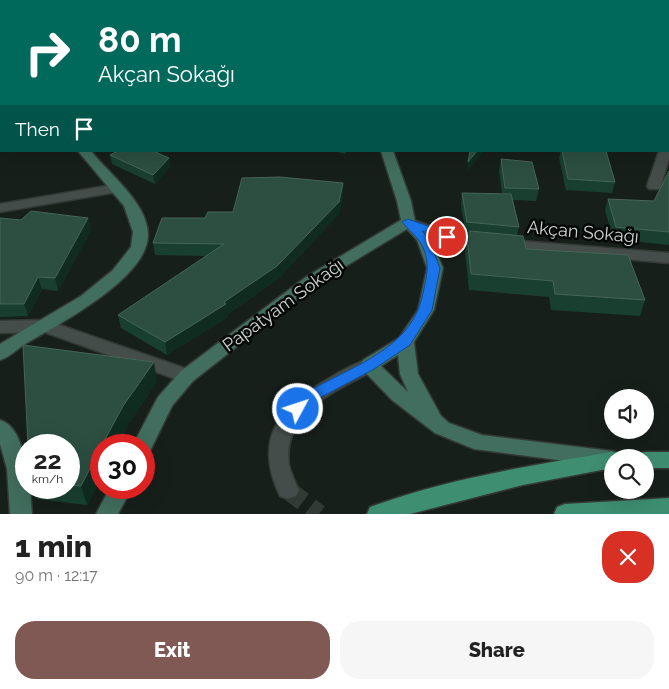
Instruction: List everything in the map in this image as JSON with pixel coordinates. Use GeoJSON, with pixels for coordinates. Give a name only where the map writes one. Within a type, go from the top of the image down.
{"type":"FeatureCollection","features":[{"type":"Feature","properties":{"kind":"main road"},"geometry":{"type":"LineString","coordinates":[[0,354],[12,342],[45,326],[108,285],[133,258],[141,235],[132,206],[85,152]]}},
{"type":"Feature","properties":{"kind":"main road"},"geometry":{"type":"LineString","coordinates":[[387,152],[404,201],[408,222],[424,239],[435,268],[426,310],[405,342],[369,365],[399,396],[442,428],[481,443],[533,448],[604,459]]}},
{"type":"Feature","properties":{"kind":"main road","name":"Papatyam Sokağı"},"geometry":{"type":"LineString","coordinates":[[149,434],[165,402],[187,376],[312,280],[408,222]]}},
{"type":"Feature","properties":{"kind":"main road"},"geometry":{"type":"LineString","coordinates":[[405,342],[409,374],[422,402],[442,428]]}},
{"type":"Feature","properties":{"kind":"main road"},"geometry":{"type":"LineString","coordinates":[[0,428],[8,438],[18,466],[21,514]]}},
{"type":"Feature","properties":{"kind":"main road"},"geometry":{"type":"LineString","coordinates":[[654,460],[669,460]]}},
{"type":"Feature","properties":{"kind":"main road"},"geometry":{"type":"LineString","coordinates":[[378,514],[444,494],[532,473],[604,461]]}},
{"type":"Feature","properties":{"kind":"main road"},"geometry":{"type":"LineString","coordinates":[[107,514],[115,499]]}},
{"type":"Feature","properties":{"kind":"main road"},"geometry":{"type":"LineString","coordinates":[[564,514],[669,507]]}},
{"type":"Feature","properties":{"kind":"street"},"geometry":{"type":"LineString","coordinates":[[654,186],[664,152]]}},
{"type":"Feature","properties":{"kind":"street"},"geometry":{"type":"LineString","coordinates":[[0,208],[118,188]]}},
{"type":"Feature","properties":{"kind":"street","name":"Akçan Sokağı"},"geometry":{"type":"LineString","coordinates":[[408,222],[456,240],[669,258]]}},
{"type":"Feature","properties":{"kind":"street"},"geometry":{"type":"LineString","coordinates":[[0,328],[45,326],[187,376]]}},
{"type":"Feature","properties":{"kind":"street"},"geometry":{"type":"LineString","coordinates":[[288,490],[279,465],[279,442],[287,421],[309,398],[369,365]]}},
{"type":"Feature","properties":{"kind":"building"},"geometry":{"type":"Polygon","coordinates":[[[116,152],[155,152],[169,158],[153,175],[110,155],[116,152]]]}},
{"type":"Feature","properties":{"kind":"building"},"geometry":{"type":"Polygon","coordinates":[[[470,152],[476,152],[468,162],[470,152]]]}},
{"type":"Feature","properties":{"kind":"building"},"geometry":{"type":"Polygon","coordinates":[[[562,152],[606,152],[615,182],[568,179],[562,152]]]}},
{"type":"Feature","properties":{"kind":"building"},"geometry":{"type":"Polygon","coordinates":[[[501,159],[532,162],[539,189],[505,188],[501,159]]]}},
{"type":"Feature","properties":{"kind":"building"},"geometry":{"type":"Polygon","coordinates":[[[669,171],[669,232],[616,227],[608,199],[654,201],[669,171]]]}},
{"type":"Feature","properties":{"kind":"building"},"geometry":{"type":"Polygon","coordinates":[[[280,177],[343,183],[339,202],[277,266],[224,302],[226,304],[165,342],[118,315],[224,244],[153,243],[162,218],[205,218],[208,212],[233,212],[242,178],[280,177]]]}},
{"type":"Feature","properties":{"kind":"building"},"geometry":{"type":"Polygon","coordinates":[[[462,193],[511,194],[519,227],[467,222],[462,193]]]}},
{"type":"Feature","properties":{"kind":"building"},"geometry":{"type":"Polygon","coordinates":[[[31,211],[88,218],[55,278],[38,277],[24,304],[0,304],[0,218],[21,220],[31,211]]]}},
{"type":"Feature","properties":{"kind":"building"},"geometry":{"type":"Polygon","coordinates":[[[470,231],[523,236],[526,249],[628,255],[645,300],[555,294],[553,281],[471,274],[467,236],[470,236],[470,231]]]}},
{"type":"Feature","properties":{"kind":"building"},"geometry":{"type":"Polygon","coordinates":[[[23,345],[154,362],[123,406],[108,434],[90,434],[90,468],[81,486],[80,434],[27,434],[23,345]]]}},
{"type":"Feature","properties":{"kind":"tunnel"},"geometry":{"type":"LineString","coordinates":[[288,490],[319,514]]}},
{"type":"Feature","properties":{"kind":"route"},"geometry":{"type":"LineString","coordinates":[[298,409],[309,398],[369,365],[405,342],[426,310],[435,268],[424,239],[408,222],[447,237]]}}]}
